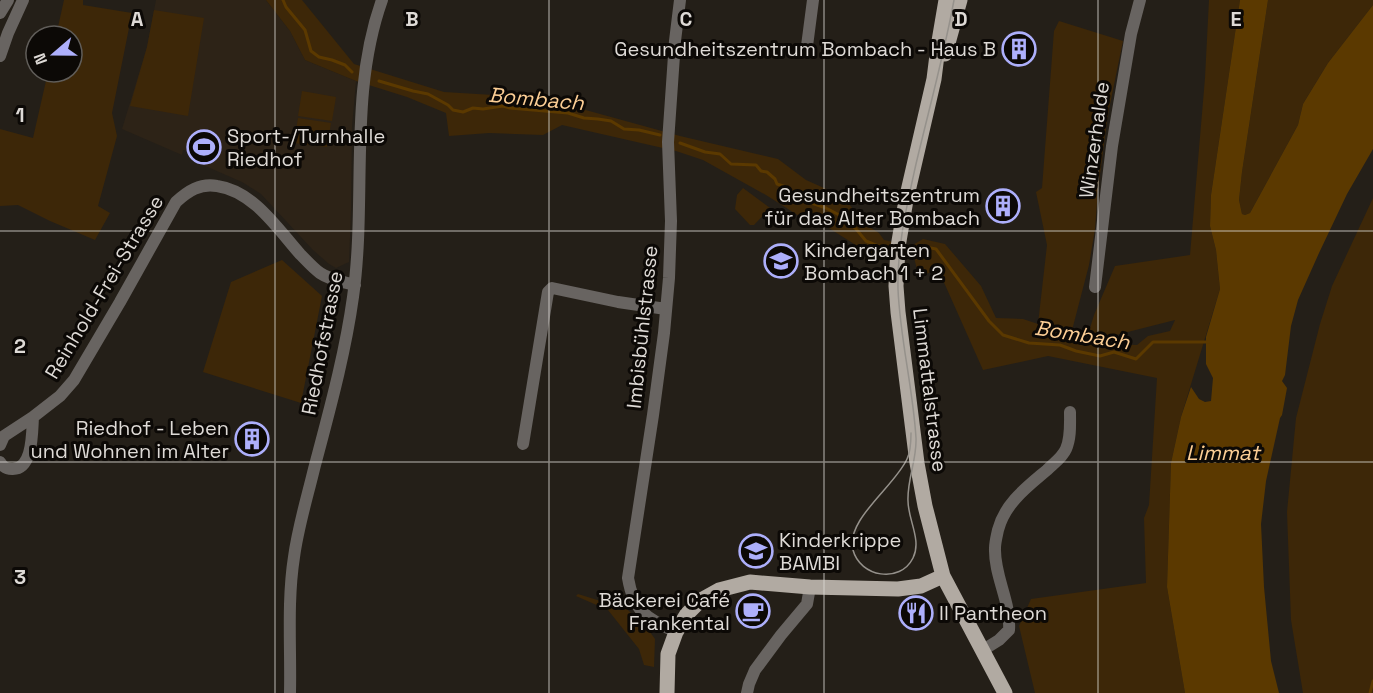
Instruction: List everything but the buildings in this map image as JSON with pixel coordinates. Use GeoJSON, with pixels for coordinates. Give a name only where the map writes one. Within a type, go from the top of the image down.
{"type":"FeatureCollection","features":[{"type":"Feature","properties":{"kind":"main road","name":"Limmattalstrasse"},"geometry":{"type":"LineString","coordinates":[[946,0],[934,79],[898,247],[896,286],[899,323],[917,463],[925,506],[943,576],[1005,693]]}},
{"type":"Feature","properties":{"kind":"main road","name":"Limmattalstrasse"},"geometry":{"type":"LineString","coordinates":[[934,79],[946,53],[960,0]]}},
{"type":"Feature","properties":{"kind":"main road"},"geometry":{"type":"LineString","coordinates":[[667,693],[668,654],[676,632],[687,614],[701,600],[719,590],[750,582],[810,587],[898,589],[921,586],[943,576]]}},
{"type":"Feature","properties":{"kind":"street"},"geometry":{"type":"LineString","coordinates":[[0,13],[8,0]]}},
{"type":"Feature","properties":{"kind":"street"},"geometry":{"type":"LineString","coordinates":[[0,56],[23,0]]}},
{"type":"Feature","properties":{"kind":"street","name":"Riedhofstrasse"},"geometry":{"type":"LineString","coordinates":[[290,693],[290,595],[293,559],[302,515],[341,366],[355,285],[360,218],[364,86],[370,44],[382,0]]}},
{"type":"Feature","properties":{"kind":"street","name":"Imbisbühlstrasse"},"geometry":{"type":"LineString","coordinates":[[676,632],[643,614],[634,599],[628,578],[653,415],[669,278],[671,221],[669,113],[680,0]]}},
{"type":"Feature","properties":{"kind":"street"},"geometry":{"type":"LineString","coordinates":[[807,46],[813,0]]}},
{"type":"Feature","properties":{"kind":"street","name":"Winzerhalde"},"geometry":{"type":"LineString","coordinates":[[1095,287],[1112,146],[1131,34],[1140,0]]}},
{"type":"Feature","properties":{"kind":"street","name":"Reinhold-Frei-Strasse"},"geometry":{"type":"LineString","coordinates":[[0,446],[4,436],[60,396],[74,380],[176,202],[185,193],[196,188],[213,185],[236,191],[260,208],[320,273],[337,281],[355,285]]}},
{"type":"Feature","properties":{"kind":"street"},"geometry":{"type":"LineString","coordinates":[[523,444],[548,292],[552,288],[666,309]]}},
{"type":"Feature","properties":{"kind":"street"},"geometry":{"type":"LineString","coordinates":[[982,650],[999,640],[1009,630],[1008,612],[994,549],[998,528],[1006,511],[1018,495],[1060,458],[1066,448],[1070,430],[1070,412]]}},
{"type":"Feature","properties":{"kind":"street"},"geometry":{"type":"LineString","coordinates":[[0,462],[2,466],[15,470],[26,462],[33,417]]}},
{"type":"Feature","properties":{"kind":"street"},"geometry":{"type":"LineString","coordinates":[[747,693],[748,684],[755,670],[807,604],[810,587]]}},
{"type":"Feature","properties":{"kind":"shaded area"},"geometry":{"type":"Polygon","coordinates":[[[64,0],[83,0],[83,5],[132,13],[112,113],[117,136],[98,206],[110,213],[95,240],[18,205],[0,206],[0,129],[33,138],[45,84],[84,84],[84,24],[59,24],[64,0]]]}},
{"type":"Feature","properties":{"kind":"shaded area"},"geometry":{"type":"Polygon","coordinates":[[[156,0],[266,0],[290,31],[305,60],[356,81],[352,127],[349,262],[336,268],[329,264],[261,194],[242,182],[203,165],[198,161],[197,152],[183,150],[182,155],[122,129],[147,47],[156,0]]]}},
{"type":"Feature","properties":{"kind":"shaded area"},"geometry":{"type":"Polygon","coordinates":[[[266,0],[302,0],[354,64],[444,92],[542,98],[680,136],[778,159],[806,180],[833,192],[846,201],[884,240],[911,246],[923,239],[945,244],[981,286],[996,318],[1023,319],[1038,324],[1047,245],[1036,192],[1042,188],[1054,31],[1059,21],[1123,41],[1108,114],[1089,265],[1070,338],[1079,343],[1137,345],[1148,336],[1170,331],[1175,320],[1112,336],[1087,338],[1094,315],[1115,266],[1190,255],[1205,78],[1209,0],[1240,0],[1211,195],[1210,226],[1216,250],[1220,289],[1181,417],[1171,463],[1167,587],[1185,693],[1035,693],[1019,626],[1031,599],[1146,583],[1144,518],[1149,505],[1157,378],[1048,356],[983,370],[938,269],[919,277],[912,250],[883,253],[878,257],[870,254],[824,225],[810,223],[766,195],[703,160],[676,151],[562,125],[543,135],[489,133],[449,136],[446,113],[305,60],[290,31],[266,0]]]}},
{"type":"Feature","properties":{"kind":"shaded area"},"geometry":{"type":"Polygon","coordinates":[[[1268,0],[1373,0],[1373,5],[1328,63],[1303,104],[1298,125],[1250,213],[1245,215],[1242,214],[1239,200],[1268,0]]]}},
{"type":"Feature","properties":{"kind":"shaded area"},"geometry":{"type":"Polygon","coordinates":[[[154,10],[204,18],[188,116],[130,106],[147,47],[154,10]]]}},
{"type":"Feature","properties":{"kind":"shaded area"},"geometry":{"type":"Polygon","coordinates":[[[302,91],[336,97],[332,121],[298,116],[302,91]]]}},
{"type":"Feature","properties":{"kind":"shaded area"},"geometry":{"type":"Polygon","coordinates":[[[298,118],[331,123],[327,147],[294,143],[298,118]]]}},
{"type":"Feature","properties":{"kind":"shaded area"},"geometry":{"type":"Polygon","coordinates":[[[743,188],[770,208],[754,225],[750,225],[735,209],[737,195],[743,188]]]}},
{"type":"Feature","properties":{"kind":"shaded area"},"geometry":{"type":"Polygon","coordinates":[[[1373,198],[1373,693],[1303,693],[1291,620],[1287,512],[1296,418],[1332,286],[1373,198]]]}},
{"type":"Feature","properties":{"kind":"shaded area"},"geometry":{"type":"Polygon","coordinates":[[[282,260],[322,296],[301,403],[203,372],[231,282],[282,260]]]}},
{"type":"Feature","properties":{"kind":"shaded area"},"geometry":{"type":"Polygon","coordinates":[[[578,594],[607,603],[619,610],[627,609],[655,639],[654,667],[644,665],[639,649],[608,610],[576,596],[578,594]]]}},
{"type":"Feature","properties":{"kind":"water","name":"Limmat"},"geometry":{"type":"Polygon","coordinates":[[[1240,0],[1268,0],[1242,172],[1239,200],[1242,214],[1250,213],[1298,125],[1303,104],[1328,63],[1373,5],[1373,149],[1347,194],[1319,253],[1298,300],[1291,326],[1285,375],[1282,381],[1287,388],[1266,481],[1261,524],[1271,661],[1279,693],[1185,693],[1167,587],[1171,463],[1181,417],[1191,387],[1199,399],[1205,402],[1211,401],[1213,378],[1206,364],[1206,337],[1220,289],[1216,250],[1210,226],[1211,195],[1240,0]]]}},
{"type":"Feature","properties":{"kind":"waterway","name":"Bombach"},"geometry":{"type":"LineString","coordinates":[[283,0],[305,30],[311,51],[319,57],[345,65],[352,72]]}},
{"type":"Feature","properties":{"kind":"waterway","name":"Bombach"},"geometry":{"type":"LineString","coordinates":[[379,81],[428,94],[453,110],[463,112],[473,108],[503,106],[568,113],[584,118],[611,121],[624,129],[660,135]]}},
{"type":"Feature","properties":{"kind":"waterway","name":"Bombach"},"geometry":{"type":"LineString","coordinates":[[680,143],[705,152],[720,154],[731,164],[756,165],[761,171],[767,172],[775,179],[777,184],[786,187],[800,199],[843,217],[866,241],[883,248]]}},
{"type":"Feature","properties":{"kind":"waterway","name":"Bombach"},"geometry":{"type":"LineString","coordinates":[[911,249],[920,246],[936,249],[989,321],[1003,335],[1029,343],[1060,345],[1100,356],[1114,352],[1136,359],[1153,342],[1208,342]]}},
{"type":"Feature","properties":{"kind":"waterway"},"geometry":{"type":"LineString","coordinates":[[1370,693],[1373,681]]}},
{"type":"Feature","properties":{"kind":"tram line"},"geometry":{"type":"LineString","coordinates":[[911,433],[907,459],[863,515],[856,527],[853,539],[853,550],[857,559],[864,566],[881,574],[899,572],[907,566],[913,558],[916,544],[908,501],[916,438],[899,308],[899,257],[909,195],[954,0]]}},
{"type":"Feature","properties":{"kind":"place","name":"Gesundheitszentrum Bombach - Haus B"},"geometry":{"type":"Point","coordinates":[1019,49]}},
{"type":"Feature","properties":{"kind":"place","name":"Sport-/Turnhalle Riedhof"},"geometry":{"type":"Point","coordinates":[204,147]}},
{"type":"Feature","properties":{"kind":"place","name":"Gesundheitszentrum für das Alter Bombach"},"geometry":{"type":"Point","coordinates":[1003,206]}},
{"type":"Feature","properties":{"kind":"place","name":"Kindergarten Bombach 1 + 2"},"geometry":{"type":"Point","coordinates":[781,261]}},
{"type":"Feature","properties":{"kind":"place","name":"Riedhof - Leben und Wohnen im Alter"},"geometry":{"type":"Point","coordinates":[252,439]}},
{"type":"Feature","properties":{"kind":"place","name":"Kinderkrippe BAMBI"},"geometry":{"type":"Point","coordinates":[756,551]}},
{"type":"Feature","properties":{"kind":"place","name":"Bäckerei Café Frankental"},"geometry":{"type":"Point","coordinates":[753,611]}},
{"type":"Feature","properties":{"kind":"place","name":"Il Pantheon"},"geometry":{"type":"Point","coordinates":[916,613]}}]}
